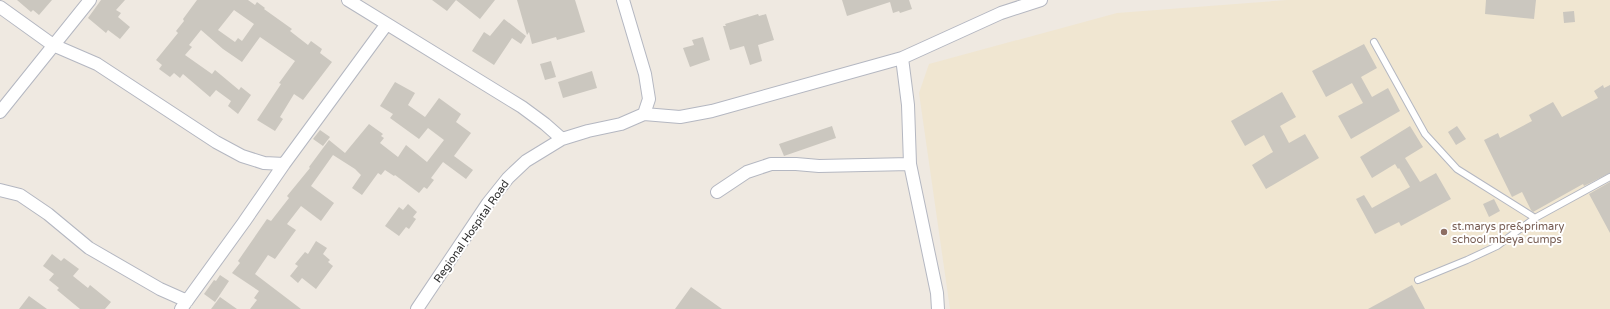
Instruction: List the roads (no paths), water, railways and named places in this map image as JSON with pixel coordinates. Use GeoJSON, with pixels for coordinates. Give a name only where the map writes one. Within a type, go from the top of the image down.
{"type":"FeatureCollection","features":[{"type":"Feature","properties":{"kind":"street"},"geometry":{"type":"LineString","coordinates":[[0,112],[90,0]]}},
{"type":"Feature","properties":{"kind":"street"},"geometry":{"type":"LineString","coordinates":[[348,0],[386,25],[522,107],[562,139]]}},
{"type":"Feature","properties":{"kind":"street"},"geometry":{"type":"LineString","coordinates":[[623,0],[645,74],[649,99],[644,114],[680,117],[712,111],[902,58],[1001,13],[1041,0]]}},
{"type":"Feature","properties":{"kind":"street"},"geometry":{"type":"LineString","coordinates":[[0,7],[53,45],[97,64],[216,142],[242,156],[264,163],[284,164]]}},
{"type":"Feature","properties":{"kind":"street"},"geometry":{"type":"LineString","coordinates":[[0,190],[20,195],[48,214],[100,256],[160,289],[184,305],[284,164],[386,25]]}},
{"type":"Feature","properties":{"kind":"street"},"geometry":{"type":"LineString","coordinates":[[902,58],[908,104],[910,164],[937,293],[938,309]]}},
{"type":"Feature","properties":{"kind":"street","name":"Regional Hospital Road"},"geometry":{"type":"LineString","coordinates":[[417,309],[488,203],[508,178],[526,161],[562,139],[588,131],[621,124],[644,114]]}},
{"type":"Feature","properties":{"kind":"street"},"geometry":{"type":"LineString","coordinates":[[717,192],[747,172],[771,164],[825,166],[910,164]]}},
{"type":"Feature","properties":{"kind":"lane"},"geometry":{"type":"LineString","coordinates":[[1374,42],[1425,134],[1457,169],[1535,218]]}},
{"type":"Feature","properties":{"kind":"lane"},"geometry":{"type":"LineString","coordinates":[[1418,280],[1497,246],[1535,218],[1610,177]]}},
{"type":"Feature","properties":{"kind":"place","name":"st.marys pre&primary school mbeya cumps"},"geometry":{"type":"Point","coordinates":[1444,232]}}]}
